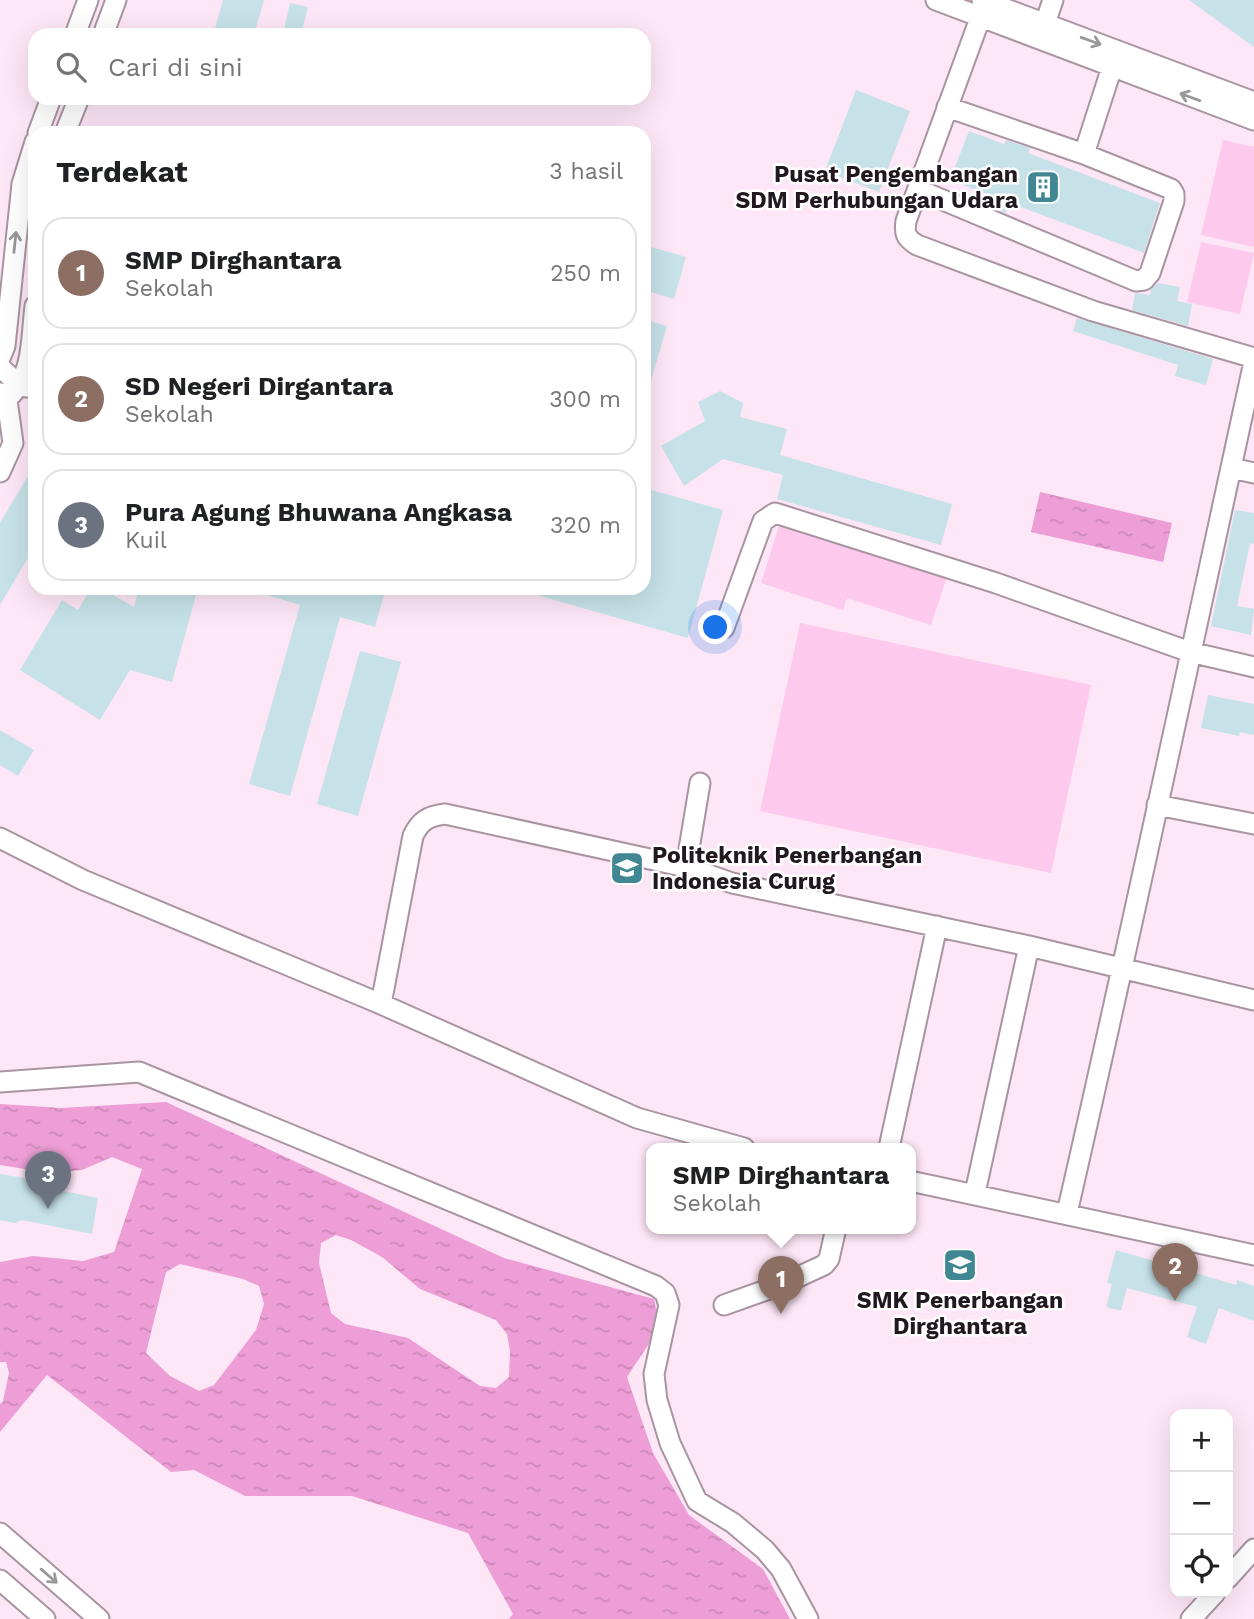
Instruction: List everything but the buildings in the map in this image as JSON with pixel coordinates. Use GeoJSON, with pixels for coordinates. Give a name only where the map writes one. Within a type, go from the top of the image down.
{"type":"FeatureCollection","features":[{"type":"Feature","properties":{"kind":"street"},"geometry":{"type":"LineString","coordinates":[[78,28],[88,0]]}},
{"type":"Feature","properties":{"kind":"street"},"geometry":{"type":"LineString","coordinates":[[106,28],[116,0]]}},
{"type":"Feature","properties":{"kind":"street"},"geometry":{"type":"LineString","coordinates":[[936,0],[982,6],[1112,67],[1254,120]]}},
{"type":"Feature","properties":{"kind":"street"},"geometry":{"type":"LineString","coordinates":[[1042,32],[1054,0]]}},
{"type":"Feature","properties":{"kind":"street"},"geometry":{"type":"LineString","coordinates":[[982,6],[906,221],[904,232],[907,238],[916,245],[1093,311],[1254,360],[1124,969],[1068,1213]]}},
{"type":"Feature","properties":{"kind":"street"},"geometry":{"type":"LineString","coordinates":[[1042,32],[1254,102]]}},
{"type":"Feature","properties":{"kind":"street"},"geometry":{"type":"LineString","coordinates":[[1084,154],[1112,67]]}},
{"type":"Feature","properties":{"kind":"street"},"geometry":{"type":"LineString","coordinates":[[41,126],[48,105]]}},
{"type":"Feature","properties":{"kind":"street"},"geometry":{"type":"LineString","coordinates":[[68,126],[76,105]]}},
{"type":"Feature","properties":{"kind":"street"},"geometry":{"type":"LineString","coordinates":[[919,190],[1136,281],[1144,280],[1150,273],[1174,194],[1171,189],[1084,154],[947,107]]}},
{"type":"Feature","properties":{"kind":"street"},"geometry":{"type":"LineString","coordinates":[[0,358],[5,346],[22,184],[28,167]]}},
{"type":"Feature","properties":{"kind":"street"},"geometry":{"type":"LineString","coordinates":[[0,367],[12,394],[13,443],[0,472]]}},
{"type":"Feature","properties":{"kind":"street"},"geometry":{"type":"LineString","coordinates":[[12,394],[28,367]]}},
{"type":"Feature","properties":{"kind":"street"},"geometry":{"type":"LineString","coordinates":[[1231,468],[1254,473]]}},
{"type":"Feature","properties":{"kind":"street"},"geometry":{"type":"LineString","coordinates":[[724,628],[763,520],[775,513],[996,583],[1190,652],[1254,667]]}},
{"type":"Feature","properties":{"kind":"street"},"geometry":{"type":"LineString","coordinates":[[686,867],[700,783]]}},
{"type":"Feature","properties":{"kind":"street"},"geometry":{"type":"LineString","coordinates":[[1157,805],[1254,824]]}},
{"type":"Feature","properties":{"kind":"street"},"geometry":{"type":"LineString","coordinates":[[381,1004],[413,836],[419,822],[433,815],[445,814],[686,867],[732,883],[1029,946],[1254,1000]]}},
{"type":"Feature","properties":{"kind":"street"},"geometry":{"type":"LineString","coordinates":[[0,838],[83,880],[381,1004],[637,1118],[726,1143]]}},
{"type":"Feature","properties":{"kind":"street"},"geometry":{"type":"LineString","coordinates":[[889,1143],[937,926]]}},
{"type":"Feature","properties":{"kind":"street"},"geometry":{"type":"LineString","coordinates":[[975,1194],[1029,946]]}},
{"type":"Feature","properties":{"kind":"street"},"geometry":{"type":"LineString","coordinates":[[0,1082],[139,1072],[656,1286],[665,1293],[670,1305],[654,1374],[655,1385],[657,1400],[675,1455],[697,1501],[733,1523],[765,1550],[781,1569],[808,1619]]}},
{"type":"Feature","properties":{"kind":"street"},"geometry":{"type":"LineString","coordinates":[[916,1182],[1254,1255]]}},
{"type":"Feature","properties":{"kind":"street"},"geometry":{"type":"LineString","coordinates":[[723,1304],[783,1284],[824,1265],[829,1259],[835,1234]]}},
{"type":"Feature","properties":{"kind":"street"},"geometry":{"type":"LineString","coordinates":[[0,1533],[99,1619]]}},
{"type":"Feature","properties":{"kind":"street"},"geometry":{"type":"LineString","coordinates":[[1233,1572],[1254,1549]]}},
{"type":"Feature","properties":{"kind":"street"},"geometry":{"type":"LineString","coordinates":[[0,1580],[45,1619]]}},
{"type":"Feature","properties":{"kind":"street"},"geometry":{"type":"LineString","coordinates":[[1191,1619],[1210,1598]]}},
{"type":"Feature","properties":{"kind":"shaded area","name":"Politeknik Penerbangan Indonesia Curug"},"geometry":{"type":"Polygon","coordinates":[[[0,0],[1254,0],[1254,1619],[0,1619],[0,0]]]}},
{"type":"Feature","properties":{"kind":"shaded area"},"geometry":{"type":"Polygon","coordinates":[[[1223,140],[1254,147],[1254,247],[1201,235],[1223,140]]]}},
{"type":"Feature","properties":{"kind":"shaded area"},"geometry":{"type":"Polygon","coordinates":[[[1201,242],[1254,253],[1240,314],[1187,302],[1201,242]]]}},
{"type":"Feature","properties":{"kind":"shaded area"},"geometry":{"type":"Polygon","coordinates":[[[784,510],[947,577],[931,625],[847,598],[843,610],[761,583],[784,510]]]}},
{"type":"Feature","properties":{"kind":"shaded area"},"geometry":{"type":"Polygon","coordinates":[[[800,623],[1091,685],[1051,873],[760,811],[800,623]]]}},
{"type":"Feature","properties":{"kind":"water"},"geometry":{"type":"Polygon","coordinates":[[[1040,492],[1172,523],[1163,562],[1031,532],[1040,492]]]}},
{"type":"Feature","properties":{"kind":"water"},"geometry":{"type":"Polygon","coordinates":[[[166,1102],[504,1258],[654,1299],[660,1327],[627,1377],[653,1453],[689,1515],[763,1569],[790,1619],[509,1619],[513,1614],[468,1533],[352,1496],[245,1496],[194,1470],[171,1472],[47,1375],[0,1432],[0,1404],[9,1373],[6,1362],[0,1362],[0,1262],[33,1256],[83,1261],[114,1252],[142,1169],[112,1157],[82,1170],[49,1173],[0,1165],[0,1104],[61,1108],[166,1102]],[[336,1235],[321,1243],[319,1263],[331,1313],[345,1324],[408,1338],[480,1386],[496,1388],[509,1377],[510,1351],[507,1334],[496,1320],[420,1289],[382,1257],[336,1235]],[[180,1264],[166,1272],[146,1353],[170,1376],[199,1391],[214,1385],[256,1330],[264,1304],[259,1286],[243,1279],[180,1264]]]}},
{"type":"Feature","properties":{"kind":"place","name":"Pusat Pengembangan SDM Perhubungan Udara"},"geometry":{"type":"Point","coordinates":[1043,187]}},
{"type":"Feature","properties":{"kind":"place","name":"Politeknik Penerbangan Indonesia Curug"},"geometry":{"type":"Point","coordinates":[627,868]}},
{"type":"Feature","properties":{"kind":"place","name":"Pura Agung Bhuwana Angkasa"},"geometry":{"type":"Point","coordinates":[48,1209]}},
{"type":"Feature","properties":{"kind":"place","name":"SMK Penerbangan Dirghantara"},"geometry":{"type":"Point","coordinates":[960,1265]}},
{"type":"Feature","properties":{"kind":"place","name":"SD Negeri Dirgantara"},"geometry":{"type":"Point","coordinates":[1175,1301]}},
{"type":"Feature","properties":{"kind":"place","name":"SMP Dirghantara"},"geometry":{"type":"Point","coordinates":[781,1314]}}]}
